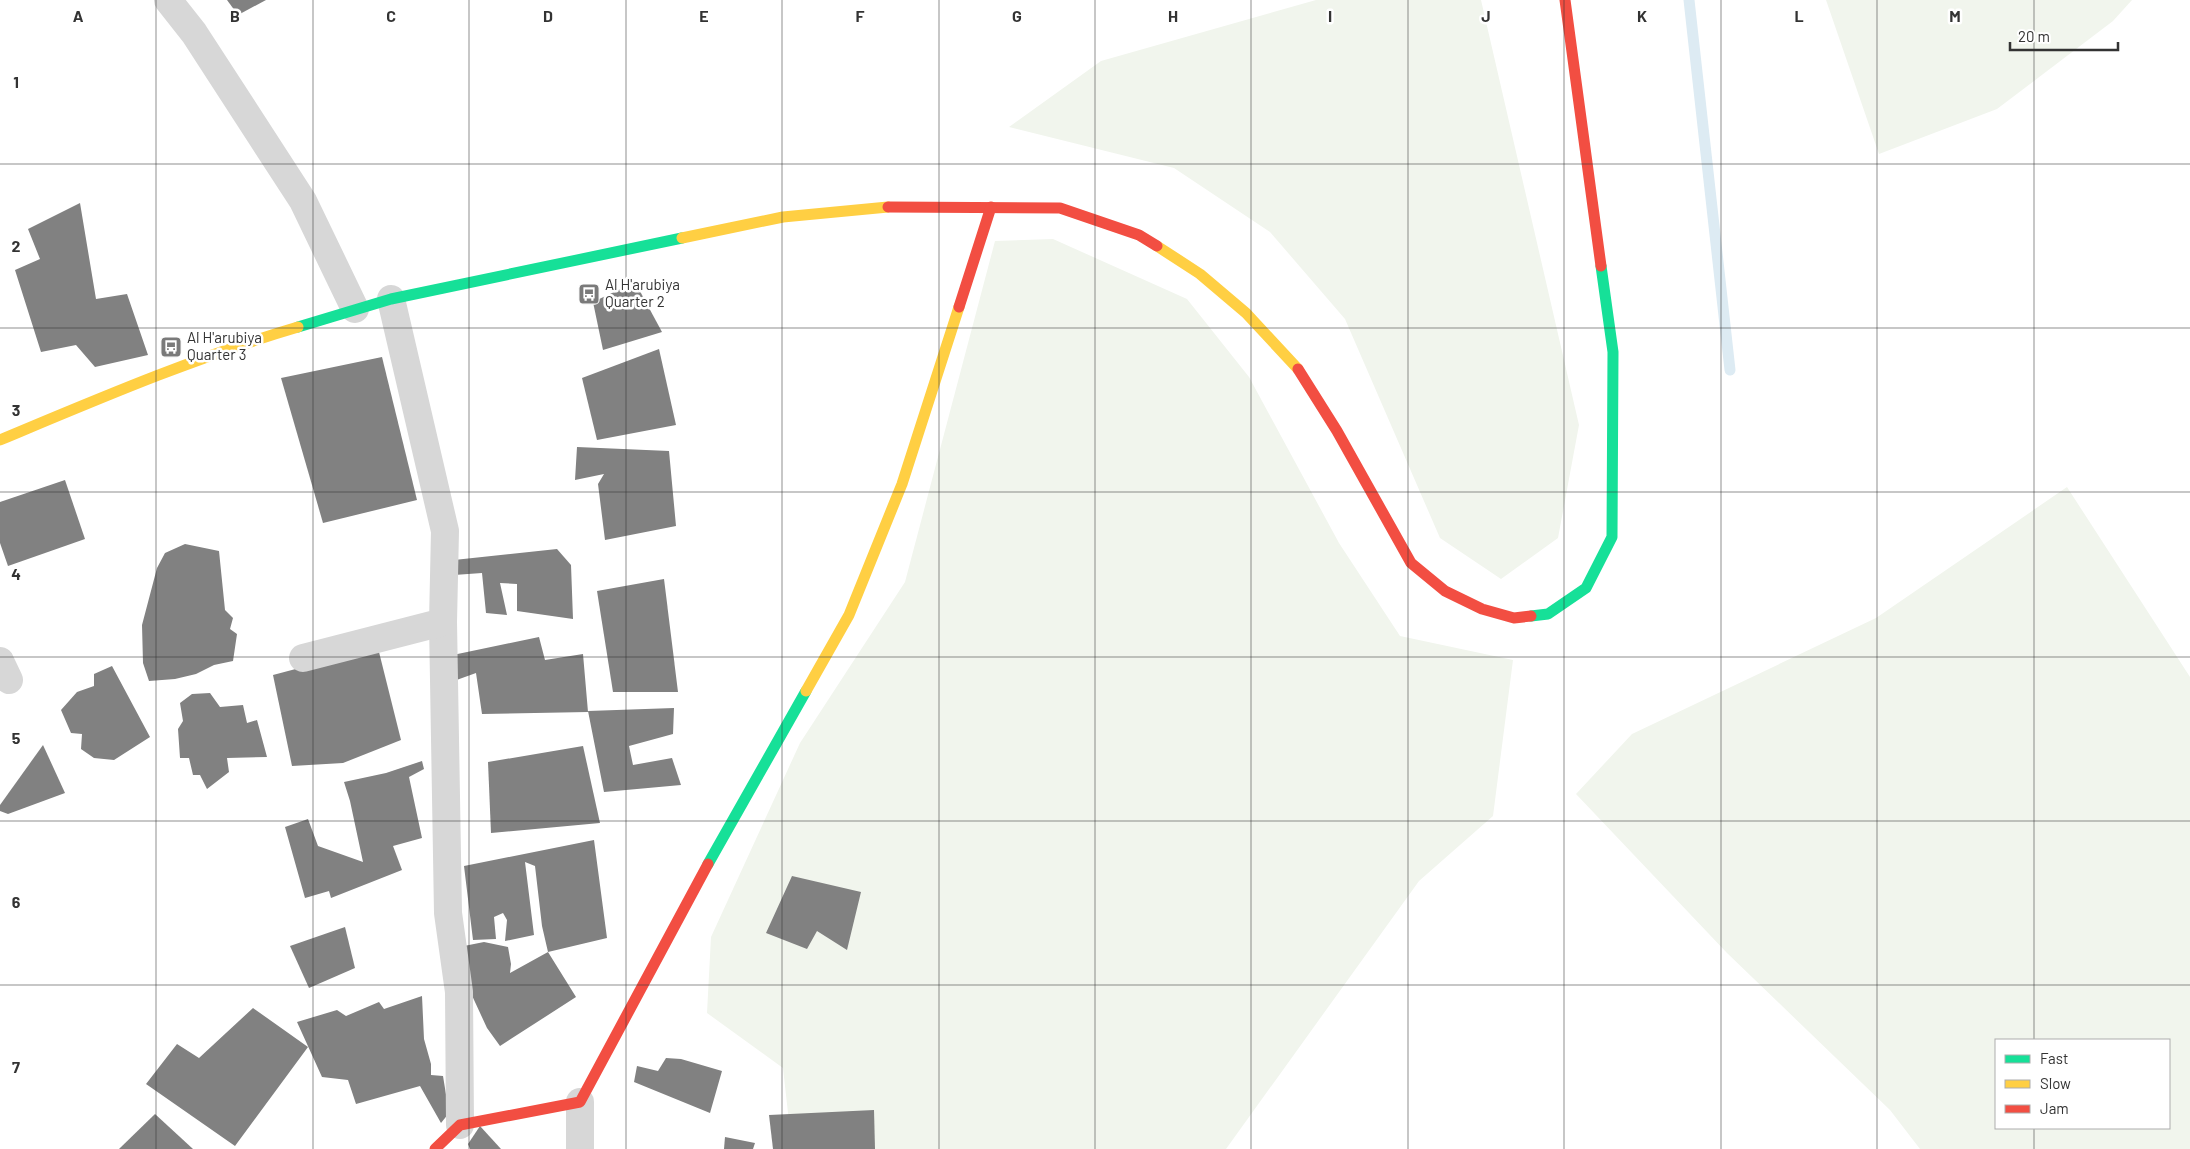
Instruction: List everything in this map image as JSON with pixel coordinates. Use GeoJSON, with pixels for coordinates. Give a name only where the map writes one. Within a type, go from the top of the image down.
{"type":"FeatureCollection","features":[{"type":"Feature","properties":{"kind":"street"},"geometry":{"type":"LineString","coordinates":[[168,0],[194,33],[303,201],[355,309]]}},
{"type":"Feature","properties":{"kind":"street"},"geometry":{"type":"LineString","coordinates":[[0,440],[108,394],[247,342],[391,300],[783,217],[894,206],[1060,208],[1139,235],[1200,274],[1246,314],[1300,371],[1410,563],[1445,591],[1482,609],[1514,618],[1548,614],[1586,588],[1612,537],[1613,352],[1566,0]]}},
{"type":"Feature","properties":{"kind":"street"},"geometry":{"type":"LineString","coordinates":[[580,1149],[580,1102],[709,862],[849,615],[902,484],[991,207]]}},
{"type":"Feature","properties":{"kind":"street"},"geometry":{"type":"LineString","coordinates":[[391,300],[446,531],[443,622],[448,913],[459,992],[460,1126]]}},
{"type":"Feature","properties":{"kind":"street"},"geometry":{"type":"LineString","coordinates":[[302,658],[443,622]]}},
{"type":"Feature","properties":{"kind":"street"},"geometry":{"type":"LineString","coordinates":[[435,1149],[460,1126],[580,1102]]}},
{"type":"Feature","properties":{"kind":"shaded area"},"geometry":{"type":"Polygon","coordinates":[[[1316,0],[1481,0],[1579,425],[1558,538],[1501,579],[1440,538],[1345,319],[1270,232],[1174,168],[1009,127],[1101,61],[1316,0]]]}},
{"type":"Feature","properties":{"kind":"shaded area"},"geometry":{"type":"Polygon","coordinates":[[[1826,0],[2132,0],[2113,21],[1997,109],[1879,154],[1826,0]]]}},
{"type":"Feature","properties":{"kind":"shaded area"},"geometry":{"type":"Polygon","coordinates":[[[1053,239],[1187,299],[1249,377],[1339,543],[1400,636],[1513,660],[1493,816],[1419,881],[1226,1149],[792,1149],[783,1068],[707,1013],[711,937],[800,743],[905,582],[995,241],[1053,239]]]}},
{"type":"Feature","properties":{"kind":"shaded area"},"geometry":{"type":"Polygon","coordinates":[[[2067,487],[2190,677],[2190,1149],[1920,1149],[1890,1110],[1727,953],[1576,794],[1632,734],[1876,618],[2067,487]]]}},
{"type":"Feature","properties":{"kind":"building"},"geometry":{"type":"Polygon","coordinates":[[[227,0],[266,0],[238,15],[227,0]]]}},
{"type":"Feature","properties":{"kind":"building"},"geometry":{"type":"Polygon","coordinates":[[[80,203],[96,299],[127,294],[148,355],[95,367],[76,345],[41,352],[15,270],[40,259],[28,229],[80,203]]]}},
{"type":"Feature","properties":{"kind":"building"},"geometry":{"type":"Polygon","coordinates":[[[635,282],[662,332],[603,350],[593,302],[635,282]]]}},
{"type":"Feature","properties":{"kind":"building"},"geometry":{"type":"Polygon","coordinates":[[[659,349],[676,425],[597,440],[582,378],[659,349]]]}},
{"type":"Feature","properties":{"kind":"building"},"geometry":{"type":"Polygon","coordinates":[[[382,357],[417,500],[323,523],[281,378],[382,357]]]}},
{"type":"Feature","properties":{"kind":"building"},"geometry":{"type":"Polygon","coordinates":[[[577,447],[669,451],[676,526],[605,540],[598,484],[604,474],[575,480],[577,447]]]}},
{"type":"Feature","properties":{"kind":"building"},"geometry":{"type":"Polygon","coordinates":[[[65,480],[85,539],[8,566],[0,543],[0,502],[65,480]]]}},
{"type":"Feature","properties":{"kind":"building"},"geometry":{"type":"Polygon","coordinates":[[[185,544],[219,551],[225,610],[233,618],[230,629],[237,634],[233,661],[214,665],[196,674],[175,679],[149,681],[143,663],[142,625],[157,568],[165,553],[185,544]]]}},
{"type":"Feature","properties":{"kind":"building"},"geometry":{"type":"Polygon","coordinates":[[[557,549],[571,565],[573,619],[517,611],[517,584],[500,583],[507,615],[486,613],[482,573],[454,575],[454,560],[557,549]]]}},
{"type":"Feature","properties":{"kind":"building"},"geometry":{"type":"Polygon","coordinates":[[[664,579],[678,692],[613,692],[597,591],[664,579]]]}},
{"type":"Feature","properties":{"kind":"building"},"geometry":{"type":"Polygon","coordinates":[[[539,637],[545,660],[583,654],[588,712],[482,714],[476,673],[451,682],[448,656],[539,637]]]}},
{"type":"Feature","properties":{"kind":"building"},"geometry":{"type":"Polygon","coordinates":[[[379,652],[401,740],[343,763],[292,766],[273,675],[322,662],[379,652]]]}},
{"type":"Feature","properties":{"kind":"building"},"geometry":{"type":"Polygon","coordinates":[[[112,666],[150,737],[114,760],[94,758],[81,749],[82,734],[71,733],[61,710],[77,692],[94,686],[94,674],[112,666]]]}},
{"type":"Feature","properties":{"kind":"building"},"geometry":{"type":"Polygon","coordinates":[[[210,693],[220,707],[243,705],[247,723],[257,720],[267,757],[227,758],[229,772],[207,789],[200,775],[193,775],[189,758],[180,758],[178,729],[183,721],[180,703],[192,694],[210,693]]]}},
{"type":"Feature","properties":{"kind":"building"},"geometry":{"type":"Polygon","coordinates":[[[674,708],[673,734],[629,746],[633,765],[672,758],[681,785],[604,792],[588,711],[674,708]]]}},
{"type":"Feature","properties":{"kind":"building"},"geometry":{"type":"Polygon","coordinates":[[[43,745],[65,793],[8,814],[0,811],[0,805],[43,745]]]}},
{"type":"Feature","properties":{"kind":"building"},"geometry":{"type":"Polygon","coordinates":[[[583,746],[600,823],[491,833],[488,762],[583,746]]]}},
{"type":"Feature","properties":{"kind":"building"},"geometry":{"type":"Polygon","coordinates":[[[422,761],[424,769],[409,777],[422,838],[393,846],[402,870],[331,898],[329,891],[305,898],[285,827],[308,819],[318,846],[363,862],[344,782],[386,773],[422,761]]]}},
{"type":"Feature","properties":{"kind":"building"},"geometry":{"type":"Polygon","coordinates":[[[594,840],[607,938],[548,952],[542,926],[535,866],[525,862],[534,935],[505,941],[507,920],[503,913],[494,917],[496,939],[473,940],[464,866],[594,840]]]}},
{"type":"Feature","properties":{"kind":"building"},"geometry":{"type":"Polygon","coordinates":[[[792,876],[861,892],[847,950],[817,931],[807,949],[766,933],[792,876]]]}},
{"type":"Feature","properties":{"kind":"building"},"geometry":{"type":"Polygon","coordinates":[[[345,927],[355,968],[309,988],[290,946],[345,927]]]}},
{"type":"Feature","properties":{"kind":"building"},"geometry":{"type":"Polygon","coordinates":[[[484,942],[508,947],[511,964],[510,973],[548,952],[576,997],[500,1046],[487,1028],[463,976],[459,947],[484,942]]]}},
{"type":"Feature","properties":{"kind":"building"},"geometry":{"type":"Polygon","coordinates":[[[422,996],[424,1039],[431,1064],[431,1075],[443,1076],[449,1113],[441,1123],[420,1086],[356,1104],[348,1080],[322,1077],[297,1022],[337,1010],[346,1016],[379,1002],[384,1009],[422,996]]]}},
{"type":"Feature","properties":{"kind":"building"},"geometry":{"type":"Polygon","coordinates":[[[253,1008],[308,1047],[235,1146],[146,1084],[177,1044],[199,1058],[253,1008]]]}},
{"type":"Feature","properties":{"kind":"building"},"geometry":{"type":"Polygon","coordinates":[[[666,1058],[681,1059],[722,1071],[710,1113],[634,1082],[637,1066],[658,1071],[666,1058]]]}},
{"type":"Feature","properties":{"kind":"building"},"geometry":{"type":"Polygon","coordinates":[[[874,1110],[875,1149],[773,1149],[769,1115],[874,1110]]]}},
{"type":"Feature","properties":{"kind":"building"},"geometry":{"type":"Polygon","coordinates":[[[155,1114],[193,1149],[119,1149],[155,1114]]]}},
{"type":"Feature","properties":{"kind":"building"},"geometry":{"type":"Polygon","coordinates":[[[480,1126],[501,1149],[470,1149],[468,1144],[480,1126]]]}},
{"type":"Feature","properties":{"kind":"building"},"geometry":{"type":"Polygon","coordinates":[[[725,1137],[755,1143],[753,1149],[724,1149],[725,1137]]]}},
{"type":"Feature","properties":{"kind":"waterway"},"geometry":{"type":"LineString","coordinates":[[1689,0],[1730,370]]}},
{"type":"Feature","properties":{"kind":"traffic: fast"},"geometry":{"type":"LineString","coordinates":[[298,327],[391,299],[682,238]]}},
{"type":"Feature","properties":{"kind":"traffic: fast"},"geometry":{"type":"LineString","coordinates":[[1531,616],[1548,614],[1586,588],[1612,537],[1613,352],[1601,266]]}},
{"type":"Feature","properties":{"kind":"traffic: fast"},"geometry":{"type":"LineString","coordinates":[[708,864],[806,691]]}},
{"type":"Feature","properties":{"kind":"traffic: slow"},"geometry":{"type":"LineString","coordinates":[[682,238],[783,217],[888,207]]}},
{"type":"Feature","properties":{"kind":"traffic: slow"},"geometry":{"type":"LineString","coordinates":[[1157,246],[1200,274],[1246,313],[1298,369]]}},
{"type":"Feature","properties":{"kind":"traffic: slow"},"geometry":{"type":"LineString","coordinates":[[806,691],[849,615],[902,484],[959,307]]}},
{"type":"Feature","properties":{"kind":"traffic: slow"},"geometry":{"type":"LineString","coordinates":[[0,440],[185,365],[298,327]]}},
{"type":"Feature","properties":{"kind":"traffic: jam"},"geometry":{"type":"LineString","coordinates":[[1565,0],[1601,266]]}},
{"type":"Feature","properties":{"kind":"traffic: jam"},"geometry":{"type":"LineString","coordinates":[[888,207],[1060,208],[1139,235],[1157,246]]}},
{"type":"Feature","properties":{"kind":"traffic: jam"},"geometry":{"type":"LineString","coordinates":[[959,307],[991,207]]}},
{"type":"Feature","properties":{"kind":"traffic: jam"},"geometry":{"type":"LineString","coordinates":[[1298,369],[1337,431],[1411,563],[1445,591],[1482,609],[1514,618],[1531,616]]}},
{"type":"Feature","properties":{"kind":"traffic: jam"},"geometry":{"type":"LineString","coordinates":[[435,1149],[460,1125],[580,1102],[708,864]]}},
{"type":"Feature","properties":{"kind":"place","name":"Al H'arubiya Quarter 2"},"geometry":{"type":"Point","coordinates":[589,294]}},
{"type":"Feature","properties":{"kind":"place","name":"Al H'arubiya Quarter 3"},"geometry":{"type":"Point","coordinates":[171,347]}}]}
